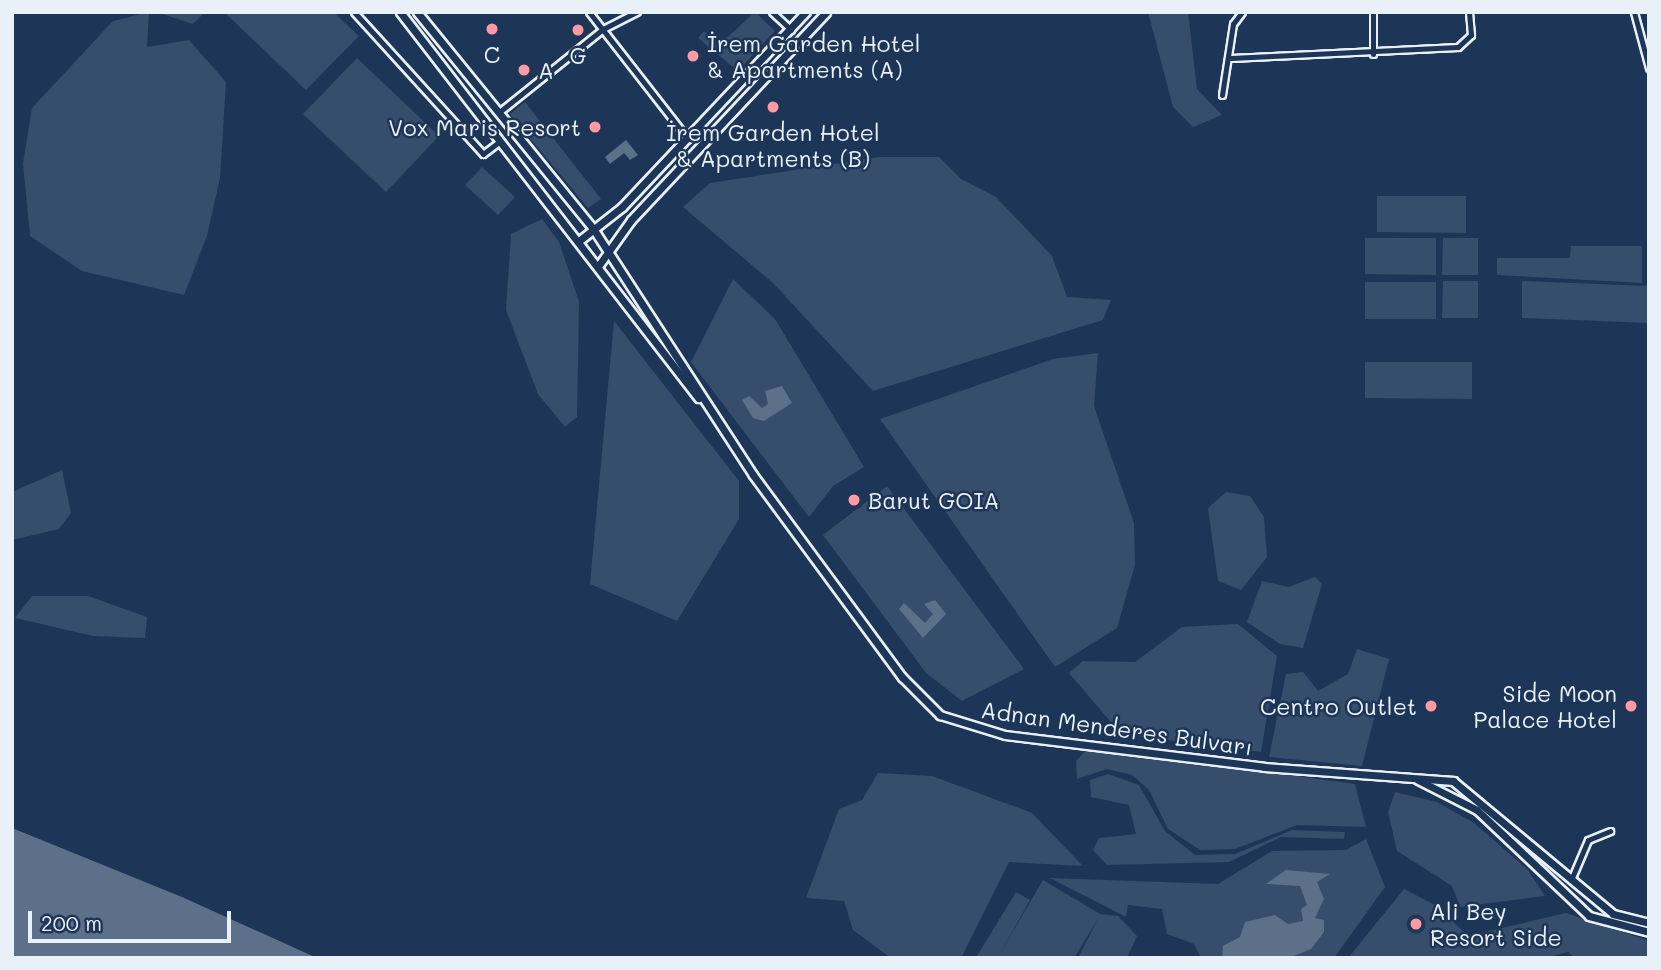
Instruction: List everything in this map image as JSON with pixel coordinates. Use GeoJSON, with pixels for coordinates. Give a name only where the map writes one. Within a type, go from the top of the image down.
{"type":"FeatureCollection","features":[{"type":"Feature","properties":{"kind":"main road"},"geometry":{"type":"LineString","coordinates":[[400,12],[580,240],[594,230],[688,139],[806,12]]}},
{"type":"Feature","properties":{"kind":"main road"},"geometry":{"type":"LineString","coordinates":[[417,12],[594,230]]}},
{"type":"Feature","properties":{"kind":"main road"},"geometry":{"type":"LineString","coordinates":[[599,265],[611,255],[631,220],[826,12]]}},
{"type":"Feature","properties":{"kind":"main road","name":"Adnan Menderes Bulvarı"},"geometry":{"type":"LineString","coordinates":[[594,230],[714,418]]}},
{"type":"Feature","properties":{"kind":"main road","name":"Adnan Menderes Bulvarı"},"geometry":{"type":"LineString","coordinates":[[580,240],[714,418],[902,677],[954,723],[1004,735],[1264,767],[1453,781],[1475,793],[1571,880],[1613,914],[1645,922]]}},
{"type":"Feature","properties":{"kind":"main road","name":"Adnan Menderes Bulvarı"},"geometry":{"type":"LineString","coordinates":[[1414,778],[1477,810],[1589,916],[1649,932]]}},
{"type":"Feature","properties":{"kind":"street"},"geometry":{"type":"LineString","coordinates":[[354,12],[483,154],[501,140]]}},
{"type":"Feature","properties":{"kind":"street"},"geometry":{"type":"LineString","coordinates":[[589,12],[688,139]]}},
{"type":"Feature","properties":{"kind":"street"},"geometry":{"type":"LineString","coordinates":[[497,113],[603,29],[637,12]]}},
{"type":"Feature","properties":{"kind":"street"},"geometry":{"type":"LineString","coordinates":[[772,12],[791,30]]}},
{"type":"Feature","properties":{"kind":"street"},"geometry":{"type":"LineString","coordinates":[[1222,94],[1231,58],[1233,24],[1242,12]]}},
{"type":"Feature","properties":{"kind":"street"},"geometry":{"type":"LineString","coordinates":[[1373,12],[1373,54]]}},
{"type":"Feature","properties":{"kind":"street"},"geometry":{"type":"LineString","coordinates":[[1231,58],[1373,54],[1458,47],[1471,35],[1469,12]]}},
{"type":"Feature","properties":{"kind":"street"},"geometry":{"type":"LineString","coordinates":[[1634,12],[1649,68]]}},
{"type":"Feature","properties":{"kind":"street"},"geometry":{"type":"LineString","coordinates":[[1571,880],[1588,840],[1609,831]]}},
{"type":"Feature","properties":{"kind":"street"},"geometry":{"type":"LineString","coordinates":[[1645,922],[1649,915]]}},
{"type":"Feature","properties":{"kind":"shaded area"},"geometry":{"type":"Polygon","coordinates":[[[149,12],[147,47],[189,40],[226,82],[220,178],[207,236],[184,295],[82,271],[30,236],[23,163],[32,108],[113,21],[149,12]]]}},
{"type":"Feature","properties":{"kind":"shaded area"},"geometry":{"type":"Polygon","coordinates":[[[156,12],[205,12],[193,24],[156,12]]]}},
{"type":"Feature","properties":{"kind":"shaded area"},"geometry":{"type":"Polygon","coordinates":[[[224,12],[333,12],[359,36],[306,90],[224,12]]]}},
{"type":"Feature","properties":{"kind":"shaded area"},"geometry":{"type":"Polygon","coordinates":[[[755,12],[775,31],[738,71],[698,38],[704,31],[719,45],[755,12]]]}},
{"type":"Feature","properties":{"kind":"shaded area"},"geometry":{"type":"Polygon","coordinates":[[[1148,12],[1188,12],[1197,89],[1222,115],[1193,127],[1173,107],[1148,12]]]}},
{"type":"Feature","properties":{"kind":"shaded area"},"geometry":{"type":"Polygon","coordinates":[[[357,58],[439,136],[386,192],[303,114],[357,58]]]}},
{"type":"Feature","properties":{"kind":"shaded area"},"geometry":{"type":"Polygon","coordinates":[[[525,102],[601,199],[588,208],[510,114],[525,102]]]}},
{"type":"Feature","properties":{"kind":"shaded area"},"geometry":{"type":"Polygon","coordinates":[[[626,140],[638,155],[630,160],[624,153],[610,164],[605,157],[626,140]]]}},
{"type":"Feature","properties":{"kind":"shaded area"},"geometry":{"type":"Polygon","coordinates":[[[879,157],[939,157],[961,179],[996,197],[1052,256],[1067,297],[1111,300],[1103,320],[873,391],[773,283],[683,207],[710,183],[879,157]]]}},
{"type":"Feature","properties":{"kind":"shaded area"},"geometry":{"type":"Polygon","coordinates":[[[482,167],[515,197],[498,215],[465,185],[482,167]]]}},
{"type":"Feature","properties":{"kind":"shaded area"},"geometry":{"type":"Polygon","coordinates":[[[1377,196],[1466,196],[1466,233],[1377,232],[1377,196]]]}},
{"type":"Feature","properties":{"kind":"shaded area"},"geometry":{"type":"Polygon","coordinates":[[[542,219],[559,242],[579,302],[577,417],[565,427],[538,394],[506,310],[511,234],[542,219]]]}},
{"type":"Feature","properties":{"kind":"shaded area"},"geometry":{"type":"Polygon","coordinates":[[[1365,238],[1436,238],[1436,275],[1365,274],[1365,238]]]}},
{"type":"Feature","properties":{"kind":"shaded area"},"geometry":{"type":"Polygon","coordinates":[[[1443,238],[1478,238],[1478,275],[1442,275],[1443,238]]]}},
{"type":"Feature","properties":{"kind":"shaded area"},"geometry":{"type":"Polygon","coordinates":[[[1571,246],[1642,246],[1642,283],[1497,275],[1497,258],[1570,258],[1571,246]]]}},
{"type":"Feature","properties":{"kind":"shaded area"},"geometry":{"type":"Polygon","coordinates":[[[733,279],[775,319],[864,467],[833,486],[809,517],[691,362],[733,279]]]}},
{"type":"Feature","properties":{"kind":"shaded area"},"geometry":{"type":"Polygon","coordinates":[[[1443,281],[1478,281],[1478,318],[1442,318],[1443,281]]]}},
{"type":"Feature","properties":{"kind":"shaded area"},"geometry":{"type":"Polygon","coordinates":[[[1522,281],[1648,286],[1649,323],[1522,318],[1522,281]]]}},
{"type":"Feature","properties":{"kind":"shaded area"},"geometry":{"type":"Polygon","coordinates":[[[1365,282],[1436,282],[1436,319],[1365,319],[1365,282]]]}},
{"type":"Feature","properties":{"kind":"shaded area"},"geometry":{"type":"Polygon","coordinates":[[[614,321],[739,481],[739,519],[677,621],[590,584],[614,321]]]}},
{"type":"Feature","properties":{"kind":"shaded area"},"geometry":{"type":"Polygon","coordinates":[[[1098,353],[1094,406],[1134,523],[1135,565],[1117,628],[1055,667],[880,419],[1053,359],[1098,353]]]}},
{"type":"Feature","properties":{"kind":"shaded area"},"geometry":{"type":"Polygon","coordinates":[[[1365,362],[1472,362],[1472,399],[1365,398],[1365,362]]]}},
{"type":"Feature","properties":{"kind":"shaded area"},"geometry":{"type":"Polygon","coordinates":[[[782,386],[792,403],[764,421],[753,418],[742,400],[749,396],[762,408],[768,404],[765,391],[782,386]]]}},
{"type":"Feature","properties":{"kind":"shaded area"},"geometry":{"type":"Polygon","coordinates":[[[62,470],[71,513],[59,529],[12,540],[12,492],[62,470]]]}},
{"type":"Feature","properties":{"kind":"shaded area"},"geometry":{"type":"Polygon","coordinates":[[[887,486],[1024,669],[962,701],[926,673],[823,535],[887,486]]]}},
{"type":"Feature","properties":{"kind":"shaded area"},"geometry":{"type":"Polygon","coordinates":[[[1226,492],[1250,496],[1264,517],[1267,557],[1241,590],[1218,581],[1208,508],[1226,492]]]}},
{"type":"Feature","properties":{"kind":"shaded area"},"geometry":{"type":"Polygon","coordinates":[[[1315,577],[1322,584],[1303,648],[1280,644],[1247,622],[1262,581],[1289,587],[1315,577]]]}},
{"type":"Feature","properties":{"kind":"shaded area"},"geometry":{"type":"Polygon","coordinates":[[[32,596],[88,596],[147,617],[145,638],[93,636],[15,618],[32,596]]]}},
{"type":"Feature","properties":{"kind":"shaded area"},"geometry":{"type":"Polygon","coordinates":[[[935,600],[946,614],[923,638],[899,609],[904,603],[925,623],[933,614],[924,604],[935,600]]]}},
{"type":"Feature","properties":{"kind":"shaded area"},"geometry":{"type":"Polygon","coordinates":[[[1238,624],[1277,656],[1261,752],[1121,734],[1069,673],[1083,661],[1135,662],[1182,627],[1238,624]]]}},
{"type":"Feature","properties":{"kind":"shaded area"},"geometry":{"type":"Polygon","coordinates":[[[1357,649],[1389,659],[1362,766],[1269,757],[1286,674],[1303,672],[1318,691],[1348,674],[1357,649]]]}},
{"type":"Feature","properties":{"kind":"shaded area"},"geometry":{"type":"Polygon","coordinates":[[[1088,748],[1355,784],[1366,827],[1297,825],[1235,849],[1200,850],[1168,829],[1149,790],[1132,775],[1107,769],[1077,779],[1076,761],[1088,748]]]}},
{"type":"Feature","properties":{"kind":"shaded area"},"geometry":{"type":"Polygon","coordinates":[[[878,773],[932,776],[1032,813],[1083,866],[1009,862],[961,958],[891,958],[853,930],[844,901],[806,898],[839,809],[862,800],[878,773]]]}},
{"type":"Feature","properties":{"kind":"shaded area"},"geometry":{"type":"Polygon","coordinates":[[[1108,774],[1139,785],[1165,831],[1195,855],[1235,854],[1292,830],[1345,832],[1344,839],[1281,837],[1229,862],[1107,865],[1093,850],[1099,838],[1136,834],[1129,805],[1091,797],[1090,780],[1108,774]]]}},
{"type":"Feature","properties":{"kind":"shaded area"},"geometry":{"type":"Polygon","coordinates":[[[1395,792],[1437,802],[1474,823],[1528,870],[1545,896],[1460,907],[1452,886],[1397,851],[1388,812],[1395,792]]]}},
{"type":"Feature","properties":{"kind":"shaded area"},"geometry":{"type":"Polygon","coordinates":[[[12,828],[182,897],[317,958],[12,958],[12,828]]]}},
{"type":"Feature","properties":{"kind":"shaded area"},"geometry":{"type":"Polygon","coordinates":[[[1366,839],[1385,887],[1334,958],[1201,958],[1194,944],[1167,934],[1162,909],[1128,905],[1126,917],[1050,878],[1218,884],[1272,851],[1346,850],[1366,839]]]}},
{"type":"Feature","properties":{"kind":"shaded area"},"geometry":{"type":"Polygon","coordinates":[[[1286,870],[1330,874],[1317,882],[1324,899],[1315,918],[1324,920],[1324,932],[1311,949],[1289,958],[1222,958],[1223,946],[1240,937],[1245,922],[1275,915],[1288,924],[1303,921],[1301,909],[1307,905],[1300,886],[1266,884],[1286,870]]]}},
{"type":"Feature","properties":{"kind":"shaded area"},"geometry":{"type":"Polygon","coordinates":[[[1043,880],[1100,914],[1118,916],[1137,936],[1127,958],[1078,958],[1098,919],[1074,958],[980,958],[977,956],[1016,892],[1030,900],[998,957],[1043,880]]]}},
{"type":"Feature","properties":{"kind":"shaded area","name":"Ali Bey Resort Side"},"geometry":{"type":"Polygon","coordinates":[[[1404,889],[1437,906],[1468,936],[1566,913],[1649,941],[1649,958],[1575,958],[1568,952],[1545,958],[1348,958],[1404,889]]]}},
{"type":"Feature","properties":{"kind":"place","name":"C"},"geometry":{"type":"Point","coordinates":[492,29]}},
{"type":"Feature","properties":{"kind":"place","name":"G"},"geometry":{"type":"Point","coordinates":[578,30]}},
{"type":"Feature","properties":{"kind":"place","name":"İrem Garden Hotel & Apartments (A)"},"geometry":{"type":"Point","coordinates":[693,56]}},
{"type":"Feature","properties":{"kind":"place","name":"A"},"geometry":{"type":"Point","coordinates":[524,70]}},
{"type":"Feature","properties":{"kind":"place","name":"İrem Garden Hotel & Apartments (B)"},"geometry":{"type":"Point","coordinates":[773,107]}},
{"type":"Feature","properties":{"kind":"place","name":"Vox Maris Resort"},"geometry":{"type":"Point","coordinates":[595,127]}},
{"type":"Feature","properties":{"kind":"place","name":"Barut GOIA"},"geometry":{"type":"Point","coordinates":[854,500]}},
{"type":"Feature","properties":{"kind":"place","name":"Centro Outlet"},"geometry":{"type":"Point","coordinates":[1431,706]}},
{"type":"Feature","properties":{"kind":"place","name":"Side Moon Palace Hotel"},"geometry":{"type":"Point","coordinates":[1631,706]}},
{"type":"Feature","properties":{"kind":"place","name":"Ali Bey Resort Side"},"geometry":{"type":"Point","coordinates":[1416,924]}}]}
